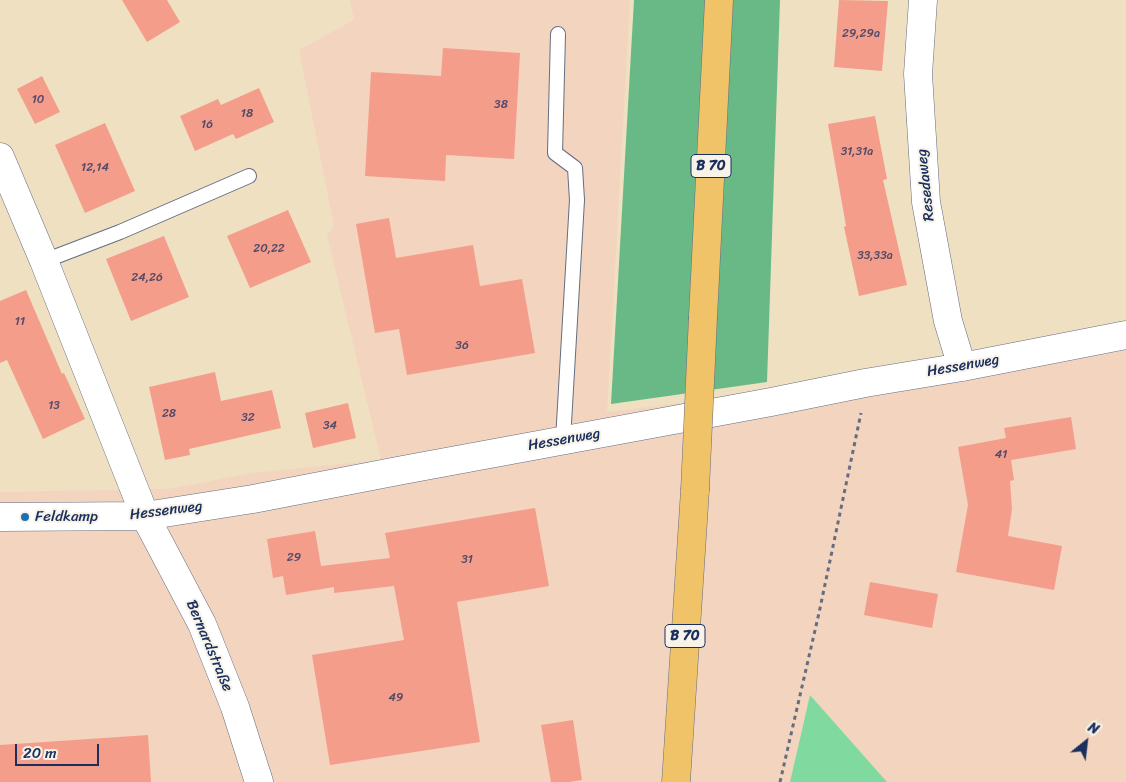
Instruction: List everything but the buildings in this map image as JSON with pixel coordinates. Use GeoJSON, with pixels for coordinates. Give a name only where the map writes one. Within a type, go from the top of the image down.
{"type":"FeatureCollection","features":[{"type":"Feature","properties":{"kind":"main road","name":"B 70"},"geometry":{"type":"LineString","coordinates":[[676,782],[695,490],[719,0]]}},
{"type":"Feature","properties":{"kind":"street","name":"Resedaweg"},"geometry":{"type":"LineString","coordinates":[[922,0],[918,74],[926,202],[948,321],[962,367]]}},
{"type":"Feature","properties":{"kind":"street"},"geometry":{"type":"LineString","coordinates":[[0,157],[44,261],[145,516]]}},
{"type":"Feature","properties":{"kind":"street","name":"Hessenweg"},"geometry":{"type":"LineString","coordinates":[[0,517],[145,516],[253,499],[772,402],[865,382],[962,367],[1126,335]]}},
{"type":"Feature","properties":{"kind":"street","name":"Bernardstraße"},"geometry":{"type":"LineString","coordinates":[[145,516],[202,624],[235,707],[259,782]]}},
{"type":"Feature","properties":{"kind":"lane"},"geometry":{"type":"LineString","coordinates":[[558,34],[555,153],[575,168],[577,200],[563,440]]}},
{"type":"Feature","properties":{"kind":"lane"},"geometry":{"type":"LineString","coordinates":[[44,261],[120,232],[249,176]]}},
{"type":"Feature","properties":{"kind":"path"},"geometry":{"type":"LineString","coordinates":[[780,782],[857,434],[865,382]]}},
{"type":"Feature","properties":{"kind":"shaded area"},"geometry":{"type":"Polygon","coordinates":[[[350,0],[630,0],[607,412],[776,391],[1126,326],[1126,782],[887,782],[810,695],[790,782],[0,782],[0,492],[169,489],[252,473],[381,460],[327,235],[334,226],[299,50],[354,20],[350,0]]]}},
{"type":"Feature","properties":{"kind":"green space"},"geometry":{"type":"Polygon","coordinates":[[[634,0],[780,0],[767,382],[611,404],[634,0]]]}},
{"type":"Feature","properties":{"kind":"green space"},"geometry":{"type":"Polygon","coordinates":[[[810,695],[887,782],[790,782],[810,695]]]}},
{"type":"Feature","properties":{"kind":"place","name":"Feldkamp"},"geometry":{"type":"Point","coordinates":[25,517]}}]}
